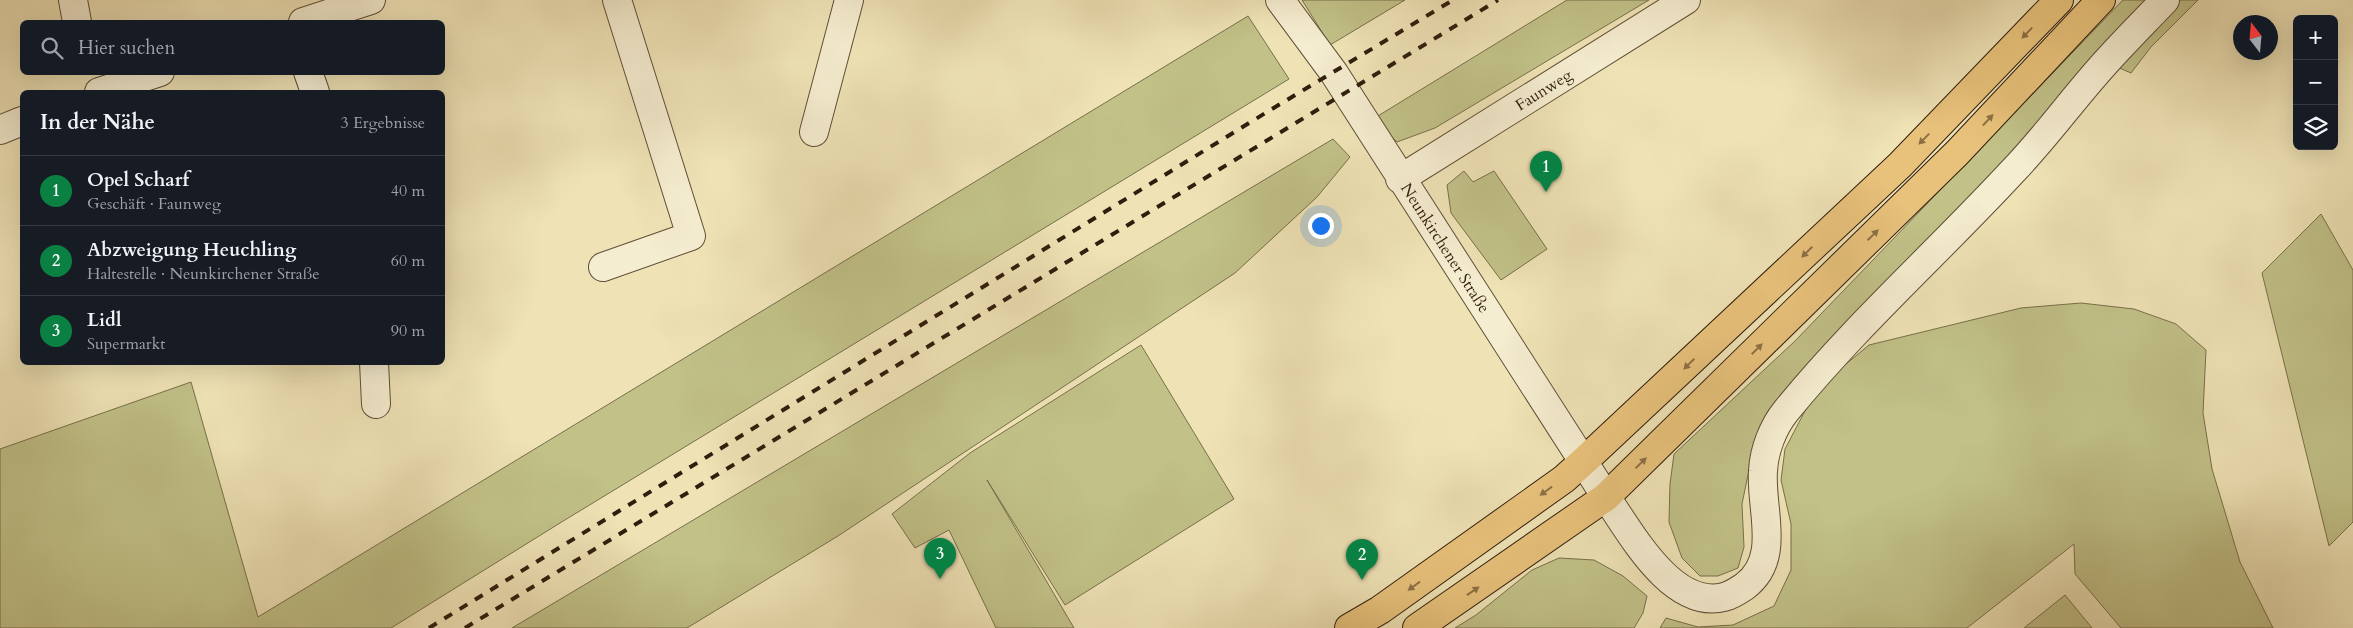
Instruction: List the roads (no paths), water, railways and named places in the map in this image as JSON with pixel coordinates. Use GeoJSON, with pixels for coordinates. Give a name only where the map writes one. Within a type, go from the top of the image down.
{"type":"FeatureCollection","features":[{"type":"Feature","properties":{"kind":"main road"},"geometry":{"type":"LineString","coordinates":[[1349,628],[1380,610],[1564,479],[1900,164],[2059,0]]}},
{"type":"Feature","properties":{"kind":"main road"},"geometry":{"type":"LineString","coordinates":[[1417,628],[1606,497],[1957,153],[2101,0]]}},
{"type":"Feature","properties":{"kind":"street"},"geometry":{"type":"LineString","coordinates":[[73,0],[78,20]]}},
{"type":"Feature","properties":{"kind":"street"},"geometry":{"type":"LineString","coordinates":[[309,20],[371,0]]}},
{"type":"Feature","properties":{"kind":"street"},"geometry":{"type":"LineString","coordinates":[[603,267],[691,236],[617,0]]}},
{"type":"Feature","properties":{"kind":"street"},"geometry":{"type":"LineString","coordinates":[[814,132],[849,0]]}},
{"type":"Feature","properties":{"kind":"street","name":"Neunkirchener Straße"},"geometry":{"type":"LineString","coordinates":[[1280,0],[1334,73],[1400,179],[1606,497],[1653,565],[1688,594],[1707,598],[1724,597],[1737,591],[1752,580],[1762,567],[1767,547],[1763,472],[1766,449],[1778,420],[1814,376],[2014,170],[2105,62],[2165,0]]}},
{"type":"Feature","properties":{"kind":"street","name":"Faunweg"},"geometry":{"type":"LineString","coordinates":[[1400,179],[1686,0]]}},
{"type":"Feature","properties":{"kind":"street"},"geometry":{"type":"LineString","coordinates":[[91,75],[94,90]]}},
{"type":"Feature","properties":{"kind":"street"},"geometry":{"type":"LineString","coordinates":[[105,90],[151,75]]}},
{"type":"Feature","properties":{"kind":"street"},"geometry":{"type":"LineString","coordinates":[[309,75],[314,90]]}},
{"type":"Feature","properties":{"kind":"street"},"geometry":{"type":"LineString","coordinates":[[0,130],[20,122]]}},
{"type":"Feature","properties":{"kind":"street"},"geometry":{"type":"LineString","coordinates":[[374,365],[376,404]]}},
{"type":"Feature","properties":{"kind":"railway"},"geometry":{"type":"LineString","coordinates":[[429,628],[1267,112],[1453,0]]}},
{"type":"Feature","properties":{"kind":"railway"},"geometry":{"type":"LineString","coordinates":[[465,628],[1498,0]]}},
{"type":"Feature","properties":{"kind":"place","name":"Opel Scharf"},"geometry":{"type":"Point","coordinates":[1546,192]}},
{"type":"Feature","properties":{"kind":"place","name":"Lidl"},"geometry":{"type":"Point","coordinates":[940,579]}},
{"type":"Feature","properties":{"kind":"place","name":"Abzweigung Heuchling"},"geometry":{"type":"Point","coordinates":[1362,580]}}]}
